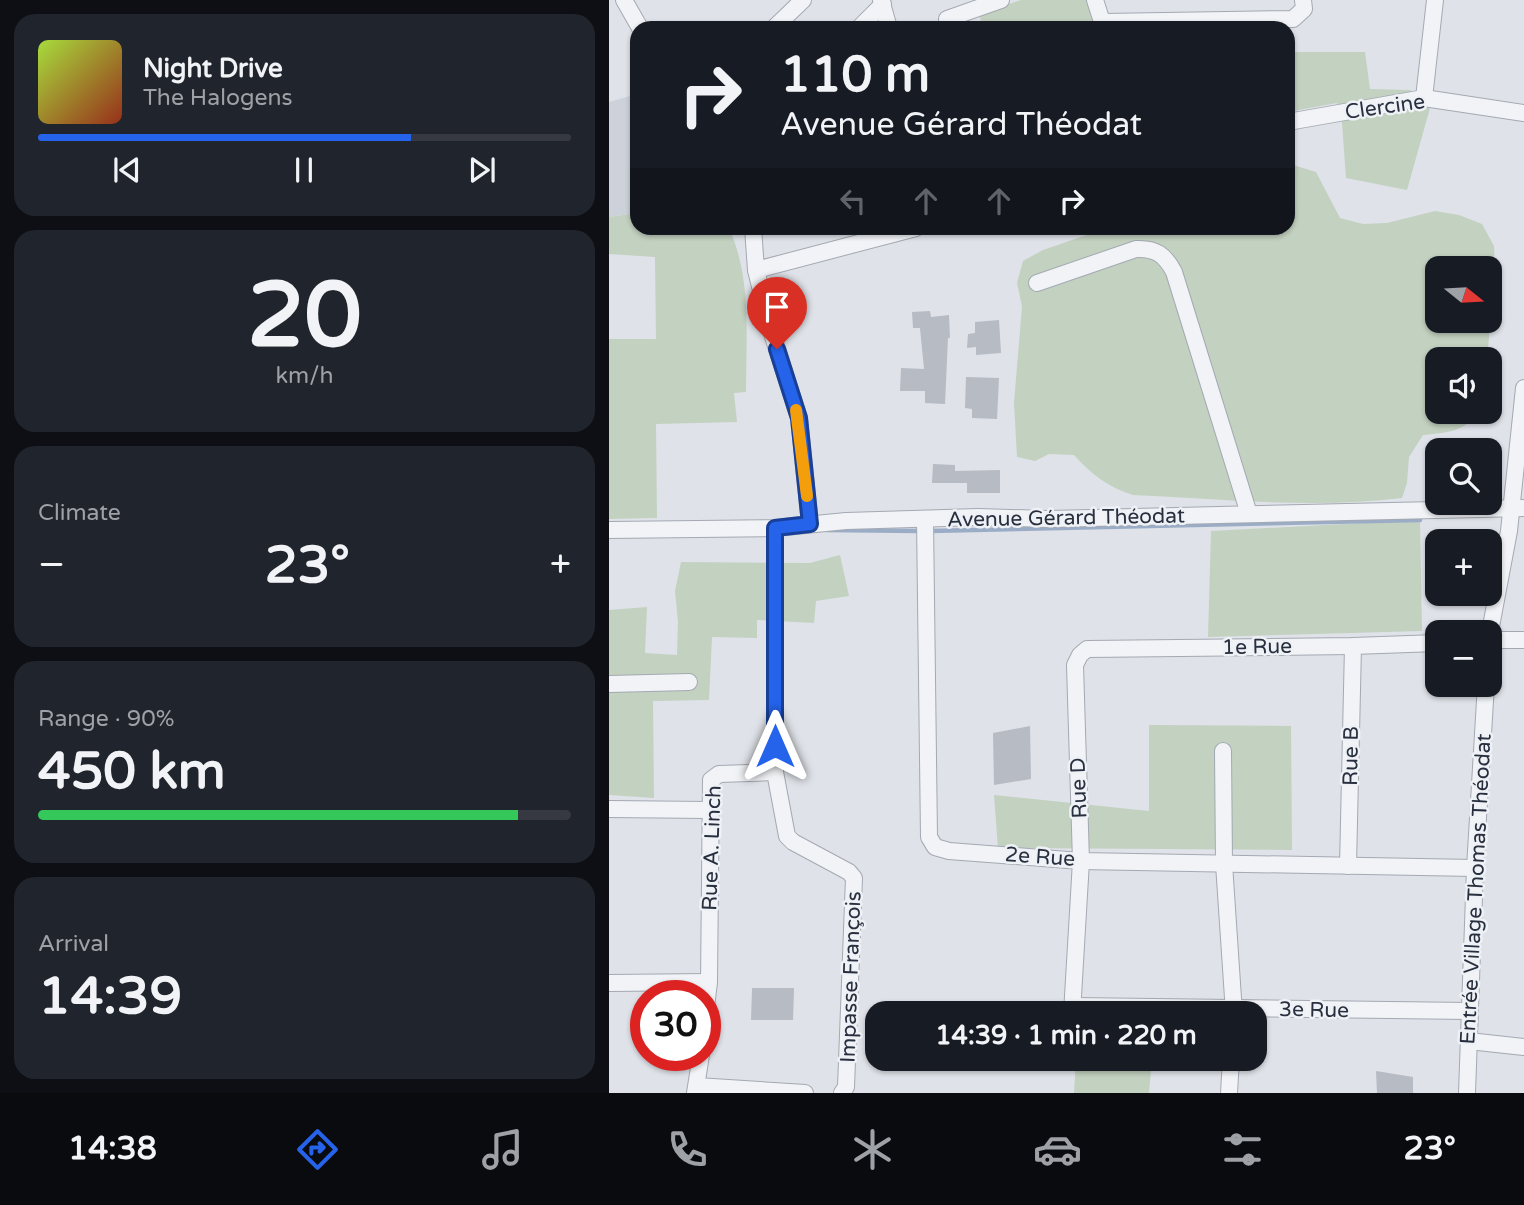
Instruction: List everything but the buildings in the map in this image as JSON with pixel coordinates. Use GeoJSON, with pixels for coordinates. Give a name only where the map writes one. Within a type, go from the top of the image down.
{"type":"FeatureCollection","features":[{"type":"Feature","properties":{"kind":"street"},"geometry":{"type":"LineString","coordinates":[[624,0],[636,21]]}},
{"type":"Feature","properties":{"kind":"street"},"geometry":{"type":"LineString","coordinates":[[781,21],[803,0]]}},
{"type":"Feature","properties":{"kind":"street"},"geometry":{"type":"LineString","coordinates":[[947,19],[1001,0]]}},
{"type":"Feature","properties":{"kind":"street"},"geometry":{"type":"LineString","coordinates":[[1095,0],[1102,21]]}},
{"type":"Feature","properties":{"kind":"street"},"geometry":{"type":"LineString","coordinates":[[1230,21],[1293,19],[1304,9],[1303,0]]}},
{"type":"Feature","properties":{"kind":"street"},"geometry":{"type":"LineString","coordinates":[[1424,98],[1435,0]]}},
{"type":"Feature","properties":{"kind":"street"},"geometry":{"type":"LineString","coordinates":[[865,21],[882,2]]}},
{"type":"Feature","properties":{"kind":"street"},"geometry":{"type":"LineString","coordinates":[[882,2],[887,21]]}},
{"type":"Feature","properties":{"kind":"street","name":"Clercine"},"geometry":{"type":"LineString","coordinates":[[1295,121],[1424,98],[1524,113]]}},
{"type":"Feature","properties":{"kind":"street"},"geometry":{"type":"LineString","coordinates":[[754,235],[756,270],[770,327],[799,418],[810,524]]}},
{"type":"Feature","properties":{"kind":"street"},"geometry":{"type":"LineString","coordinates":[[756,270],[889,235]]}},
{"type":"Feature","properties":{"kind":"street"},"geometry":{"type":"LineString","coordinates":[[1037,283],[1136,249],[1148,248],[1160,253],[1167,260],[1174,272],[1249,514]]}},
{"type":"Feature","properties":{"kind":"street"},"geometry":{"type":"LineString","coordinates":[[1493,620],[1518,508],[1524,388]]}},
{"type":"Feature","properties":{"kind":"street","name":"Avenue Gérard Théodat"},"geometry":{"type":"LineString","coordinates":[[609,530],[775,531],[810,524],[925,520],[1518,508]]}},
{"type":"Feature","properties":{"kind":"street","name":"2e Rue"},"geometry":{"type":"LineString","coordinates":[[925,520],[929,838],[935,847],[949,851],[1081,860],[1475,868]]}},
{"type":"Feature","properties":{"kind":"street"},"geometry":{"type":"LineString","coordinates":[[775,531],[775,772]]}},
{"type":"Feature","properties":{"kind":"street"},"geometry":{"type":"LineString","coordinates":[[1502,639],[1524,640]]}},
{"type":"Feature","properties":{"kind":"street","name":"1e Rue"},"geometry":{"type":"LineString","coordinates":[[1080,654],[1087,649],[1425,643]]}},
{"type":"Feature","properties":{"kind":"street","name":"Rue B"},"geometry":{"type":"LineString","coordinates":[[1348,866],[1353,646]]}},
{"type":"Feature","properties":{"kind":"street","name":"Rue D"},"geometry":{"type":"LineString","coordinates":[[1073,1001],[1081,860],[1075,666],[1080,654]]}},
{"type":"Feature","properties":{"kind":"street"},"geometry":{"type":"LineString","coordinates":[[609,684],[689,682]]}},
{"type":"Feature","properties":{"kind":"street","name":"Entrée Village Thomas Théodat"},"geometry":{"type":"LineString","coordinates":[[1467,1093],[1475,868],[1485,697]]}},
{"type":"Feature","properties":{"kind":"street"},"geometry":{"type":"LineString","coordinates":[[1223,751],[1224,864],[1233,1001]]}},
{"type":"Feature","properties":{"kind":"street","name":"Rue A. Linch"},"geometry":{"type":"LineString","coordinates":[[709,980],[711,780],[714,776],[775,772]]}},
{"type":"Feature","properties":{"kind":"street","name":"Impasse François"},"geometry":{"type":"LineString","coordinates":[[775,772],[787,836],[793,842],[849,872],[854,878],[846,1087],[842,1093]]}},
{"type":"Feature","properties":{"kind":"street"},"geometry":{"type":"LineString","coordinates":[[609,808],[709,810]]}},
{"type":"Feature","properties":{"kind":"street"},"geometry":{"type":"LineString","coordinates":[[609,983],[630,983]]}},
{"type":"Feature","properties":{"kind":"street","name":"3e Rue"},"geometry":{"type":"LineString","coordinates":[[1267,1011],[1470,1011]]}},
{"type":"Feature","properties":{"kind":"street"},"geometry":{"type":"LineString","coordinates":[[1469,1041],[1524,1047]]}},
{"type":"Feature","properties":{"kind":"street"},"geometry":{"type":"LineString","coordinates":[[699,1071],[696,1090],[805,1093]]}},
{"type":"Feature","properties":{"kind":"street"},"geometry":{"type":"LineString","coordinates":[[1229,1093],[1230,1071]]}},
{"type":"Feature","properties":{"kind":"shaded area"},"geometry":{"type":"Polygon","coordinates":[[[630,96],[630,214],[609,217],[609,102],[630,96]]]}},
{"type":"Feature","properties":{"kind":"green space"},"geometry":{"type":"Polygon","coordinates":[[[1021,0],[1089,0],[1096,21],[981,21],[979,14],[1021,0]]]}},
{"type":"Feature","properties":{"kind":"green space"},"geometry":{"type":"Polygon","coordinates":[[[1295,52],[1365,52],[1370,89],[1410,90],[1430,108],[1407,190],[1346,178],[1342,123],[1337,103],[1295,111],[1295,52]]]}},
{"type":"Feature","properties":{"kind":"green space"},"geometry":{"type":"Polygon","coordinates":[[[1295,166],[1316,172],[1340,218],[1363,224],[1387,223],[1435,211],[1459,215],[1482,224],[1494,246],[1494,256],[1425,256],[1425,333],[1489,333],[1488,347],[1425,347],[1425,424],[1466,424],[1447,432],[1423,435],[1409,457],[1407,483],[1402,498],[1302,503],[1133,495],[1101,480],[1074,455],[1049,454],[1035,461],[1017,457],[1014,403],[1022,306],[1017,283],[1023,261],[1043,250],[1087,235],[1295,235],[1295,166]]]}},
{"type":"Feature","properties":{"kind":"green space"},"geometry":{"type":"Polygon","coordinates":[[[630,214],[630,235],[732,235],[741,267],[747,329],[746,392],[734,393],[737,422],[656,424],[657,518],[609,519],[609,339],[656,339],[655,257],[609,254],[609,217],[630,214]]]}},
{"type":"Feature","properties":{"kind":"green space"},"geometry":{"type":"Polygon","coordinates":[[[1420,520],[1422,631],[1208,637],[1211,531],[1420,520]]]}},
{"type":"Feature","properties":{"kind":"green space"},"geometry":{"type":"Polygon","coordinates":[[[840,555],[849,596],[816,601],[814,623],[757,620],[757,638],[712,637],[709,700],[653,701],[654,798],[609,795],[609,610],[647,607],[645,653],[677,655],[675,591],[681,562],[810,563],[840,555]]]}},
{"type":"Feature","properties":{"kind":"green space"},"geometry":{"type":"Polygon","coordinates":[[[1149,725],[1291,726],[1292,850],[998,848],[994,795],[1149,811],[1149,725]]]}},
{"type":"Feature","properties":{"kind":"green space"},"geometry":{"type":"Polygon","coordinates":[[[1075,1071],[1151,1071],[1149,1093],[1074,1093],[1075,1071]]]}},
{"type":"Feature","properties":{"kind":"waterway"},"geometry":{"type":"LineString","coordinates":[[930,531],[1420,520]]}},
{"type":"Feature","properties":{"kind":"waterway"},"geometry":{"type":"LineString","coordinates":[[827,530],[919,531]]}},
{"type":"Feature","properties":{"kind":"slow traffic"},"geometry":{"type":"LineString","coordinates":[[796,410],[807,496]]}},
{"type":"Feature","properties":{"kind":"route"},"geometry":{"type":"LineString","coordinates":[[775,746],[775,528],[810,524],[799,418],[777,349]]}}]}
